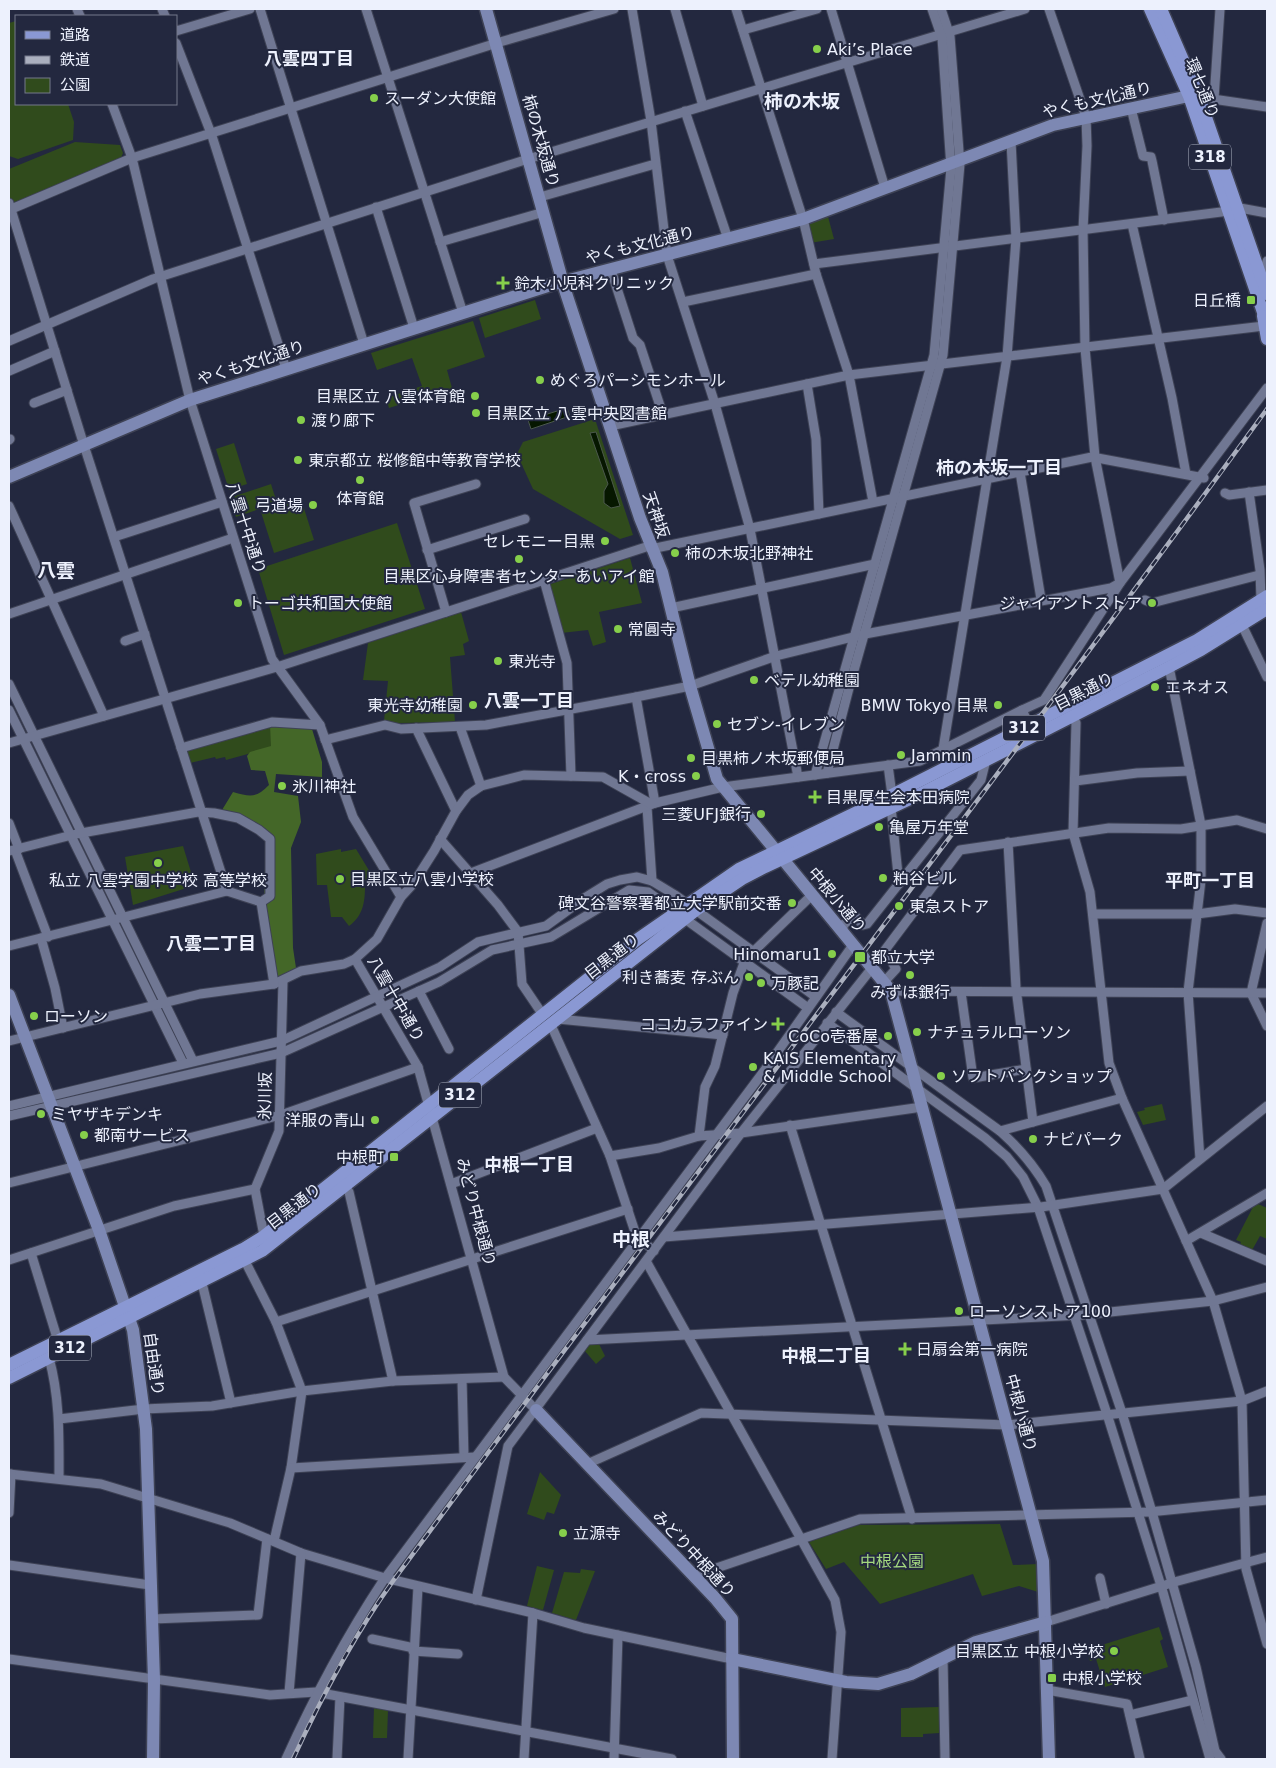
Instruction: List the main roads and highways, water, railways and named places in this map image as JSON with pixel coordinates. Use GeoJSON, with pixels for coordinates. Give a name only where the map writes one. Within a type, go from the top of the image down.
{"type":"FeatureCollection","features":[{"type":"Feature","properties":{"kind":"main road","name":"環七通り"},"geometry":{"type":"LineString","coordinates":[[1150,9],[1194,97]]}},
{"type":"Feature","properties":{"kind":"main road","name":"環七通り"},"geometry":{"type":"LineString","coordinates":[[1161,9],[1234,210],[1267,294]]}},
{"type":"Feature","properties":{"kind":"main road","name":"環七通り"},"geometry":{"type":"LineString","coordinates":[[1234,210],[1262,308],[1267,339]]}},
{"type":"Feature","properties":{"kind":"main road","name":"目黒通り"},"geometry":{"type":"LineString","coordinates":[[9,1378],[49,1358],[264,1236],[551,1020],[739,869],[779,855],[892,801],[986,760],[1169,667],[1242,625],[1265,602]]}},
{"type":"Feature","properties":{"kind":"main road","name":"目黒通り"},"geometry":{"type":"LineString","coordinates":[[892,801],[942,770],[1197,640],[1265,602]]}},
{"type":"Feature","properties":{"kind":"main road","name":"目黒通り"},"geometry":{"type":"LineString","coordinates":[[9,1365],[58,1341],[202,1283],[262,1251],[344,1187],[432,1111]]}},
{"type":"Feature","properties":{"kind":"railway"},"geometry":{"type":"LineString","coordinates":[[293,1759],[339,1667],[378,1602],[393,1581],[1050,703],[1267,409]]}},
{"type":"Feature","properties":{"kind":"place","name":"Aki’s Place"},"geometry":{"type":"Point","coordinates":[817,49]}},
{"type":"Feature","properties":{"kind":"place","name":"スーダン大使館"},"geometry":{"type":"Point","coordinates":[374,98]}},
{"type":"Feature","properties":{"kind":"place","name":"鈴木小児科クリニック"},"geometry":{"type":"Point","coordinates":[503,283]}},
{"type":"Feature","properties":{"kind":"place","name":"日丘橋"},"geometry":{"type":"Point","coordinates":[1251,300]}},
{"type":"Feature","properties":{"kind":"place","name":"めぐろパーシモンホール"},"geometry":{"type":"Point","coordinates":[540,380]}},
{"type":"Feature","properties":{"kind":"place","name":"目黒区立 八雲体育館"},"geometry":{"type":"Point","coordinates":[475,396]}},
{"type":"Feature","properties":{"kind":"place","name":"目黒区立 八雲中央図書館"},"geometry":{"type":"Point","coordinates":[476,413]}},
{"type":"Feature","properties":{"kind":"place","name":"渡り廊下"},"geometry":{"type":"Point","coordinates":[301,420]}},
{"type":"Feature","properties":{"kind":"place","name":"東京都立 桜修館中等教育学校"},"geometry":{"type":"Point","coordinates":[298,460]}},
{"type":"Feature","properties":{"kind":"place","name":"体育館"},"geometry":{"type":"Point","coordinates":[360,480]}},
{"type":"Feature","properties":{"kind":"place","name":"弓道場"},"geometry":{"type":"Point","coordinates":[313,505]}},
{"type":"Feature","properties":{"kind":"place","name":"セレモニー目黒"},"geometry":{"type":"Point","coordinates":[605,541]}},
{"type":"Feature","properties":{"kind":"place","name":"柿の木坂北野神社"},"geometry":{"type":"Point","coordinates":[675,553]}},
{"type":"Feature","properties":{"kind":"place","name":"目黒区心身障害者センターあいアイ館"},"geometry":{"type":"Point","coordinates":[519,559]}},
{"type":"Feature","properties":{"kind":"place","name":"トーゴ共和国大使館"},"geometry":{"type":"Point","coordinates":[238,603]}},
{"type":"Feature","properties":{"kind":"place","name":"ジャイアントストア"},"geometry":{"type":"Point","coordinates":[1152,603]}},
{"type":"Feature","properties":{"kind":"place","name":"常圓寺"},"geometry":{"type":"Point","coordinates":[618,629]}},
{"type":"Feature","properties":{"kind":"place","name":"東光寺"},"geometry":{"type":"Point","coordinates":[498,661]}},
{"type":"Feature","properties":{"kind":"place","name":"ベテル幼稚園"},"geometry":{"type":"Point","coordinates":[754,680]}},
{"type":"Feature","properties":{"kind":"place","name":"エネオス"},"geometry":{"type":"Point","coordinates":[1155,687]}},
{"type":"Feature","properties":{"kind":"place","name":"東光寺幼稚園"},"geometry":{"type":"Point","coordinates":[473,705]}},
{"type":"Feature","properties":{"kind":"place","name":"BMW Tokyo 目黒"},"geometry":{"type":"Point","coordinates":[998,705]}},
{"type":"Feature","properties":{"kind":"place","name":"セブン-イレブン"},"geometry":{"type":"Point","coordinates":[717,724]}},
{"type":"Feature","properties":{"kind":"place","name":"Jammin"},"geometry":{"type":"Point","coordinates":[901,755]}},
{"type":"Feature","properties":{"kind":"place","name":"目黒柿ノ木坂郵便局"},"geometry":{"type":"Point","coordinates":[691,758]}},
{"type":"Feature","properties":{"kind":"place","name":"K・cross"},"geometry":{"type":"Point","coordinates":[696,776]}},
{"type":"Feature","properties":{"kind":"place","name":"氷川神社"},"geometry":{"type":"Point","coordinates":[282,786]}},
{"type":"Feature","properties":{"kind":"place","name":"目黒厚生会本田病院"},"geometry":{"type":"Point","coordinates":[815,797]}},
{"type":"Feature","properties":{"kind":"place","name":"三菱UFJ銀行"},"geometry":{"type":"Point","coordinates":[761,814]}},
{"type":"Feature","properties":{"kind":"place","name":"亀屋万年堂"},"geometry":{"type":"Point","coordinates":[879,827]}},
{"type":"Feature","properties":{"kind":"place","name":"私立 八雲学園中学校 高等学校"},"geometry":{"type":"Point","coordinates":[158,863]}},
{"type":"Feature","properties":{"kind":"place","name":"粕谷ビル"},"geometry":{"type":"Point","coordinates":[883,878]}},
{"type":"Feature","properties":{"kind":"place","name":"目黒区立八雲小学校"},"geometry":{"type":"Point","coordinates":[340,879]}},
{"type":"Feature","properties":{"kind":"place","name":"碑文谷警察署都立大学駅前交番"},"geometry":{"type":"Point","coordinates":[792,903]}},
{"type":"Feature","properties":{"kind":"place","name":"東急ストア"},"geometry":{"type":"Point","coordinates":[899,906]}},
{"type":"Feature","properties":{"kind":"place","name":"Hinomaru1"},"geometry":{"type":"Point","coordinates":[832,954]}},
{"type":"Feature","properties":{"kind":"place","name":"都立大学"},"geometry":{"type":"Point","coordinates":[860,957]}},
{"type":"Feature","properties":{"kind":"place","name":"みずほ銀行"},"geometry":{"type":"Point","coordinates":[910,975]}},
{"type":"Feature","properties":{"kind":"place","name":"利き蕎麦 存ぶん"},"geometry":{"type":"Point","coordinates":[749,977]}},
{"type":"Feature","properties":{"kind":"place","name":"万豚記"},"geometry":{"type":"Point","coordinates":[761,983]}},
{"type":"Feature","properties":{"kind":"place","name":"ローソン"},"geometry":{"type":"Point","coordinates":[34,1016]}},
{"type":"Feature","properties":{"kind":"place","name":"ココカラファイン"},"geometry":{"type":"Point","coordinates":[778,1024]}},
{"type":"Feature","properties":{"kind":"place","name":"ナチュラルローソン"},"geometry":{"type":"Point","coordinates":[917,1032]}},
{"type":"Feature","properties":{"kind":"place","name":"CoCo壱番屋"},"geometry":{"type":"Point","coordinates":[888,1036]}},
{"type":"Feature","properties":{"kind":"place","name":"KAIS Elementary & Middle School"},"geometry":{"type":"Point","coordinates":[753,1067]}},
{"type":"Feature","properties":{"kind":"place","name":"ソフトバンクショップ"},"geometry":{"type":"Point","coordinates":[941,1076]}},
{"type":"Feature","properties":{"kind":"place","name":"ミヤザキデンキ"},"geometry":{"type":"Point","coordinates":[41,1114]}},
{"type":"Feature","properties":{"kind":"place","name":"洋服の青山"},"geometry":{"type":"Point","coordinates":[375,1120]}},
{"type":"Feature","properties":{"kind":"place","name":"都南サービス"},"geometry":{"type":"Point","coordinates":[84,1135]}},
{"type":"Feature","properties":{"kind":"place","name":"ナビパーク"},"geometry":{"type":"Point","coordinates":[1033,1139]}},
{"type":"Feature","properties":{"kind":"place","name":"中根町"},"geometry":{"type":"Point","coordinates":[394,1157]}},
{"type":"Feature","properties":{"kind":"place","name":"ローソンストア100"},"geometry":{"type":"Point","coordinates":[959,1311]}},
{"type":"Feature","properties":{"kind":"place","name":"日扇会第一病院"},"geometry":{"type":"Point","coordinates":[905,1349]}},
{"type":"Feature","properties":{"kind":"place","name":"立源寺"},"geometry":{"type":"Point","coordinates":[563,1533]}},
{"type":"Feature","properties":{"kind":"place","name":"目黒区立 中根小学校"},"geometry":{"type":"Point","coordinates":[1114,1651]}},
{"type":"Feature","properties":{"kind":"place","name":"中根小学校"},"geometry":{"type":"Point","coordinates":[1052,1678]}},
{"type":"Feature","properties":{"kind":"district","name":"八雲四丁目"},"geometry":{"type":"Point","coordinates":[309,58]}},
{"type":"Feature","properties":{"kind":"district","name":"柿の木坂"},"geometry":{"type":"Point","coordinates":[802,101]}},
{"type":"Feature","properties":{"kind":"district","name":"柿の木坂一丁目"},"geometry":{"type":"Point","coordinates":[999,467]}},
{"type":"Feature","properties":{"kind":"district","name":"八雲"},"geometry":{"type":"Point","coordinates":[56,570]}},
{"type":"Feature","properties":{"kind":"district","name":"八雲一丁目"},"geometry":{"type":"Point","coordinates":[529,700]}},
{"type":"Feature","properties":{"kind":"district","name":"平町一丁目"},"geometry":{"type":"Point","coordinates":[1210,880]}},
{"type":"Feature","properties":{"kind":"district","name":"八雲二丁目"},"geometry":{"type":"Point","coordinates":[211,943]}},
{"type":"Feature","properties":{"kind":"district","name":"中根一丁目"},"geometry":{"type":"Point","coordinates":[529,1164]}},
{"type":"Feature","properties":{"kind":"district","name":"中根"},"geometry":{"type":"Point","coordinates":[631,1239]}},
{"type":"Feature","properties":{"kind":"district","name":"中根二丁目"},"geometry":{"type":"Point","coordinates":[826,1355]}},
{"type":"Feature","properties":{"kind":"park label","name":"中根公園"},"geometry":{"type":"Point","coordinates":[892,1561]}}]}
